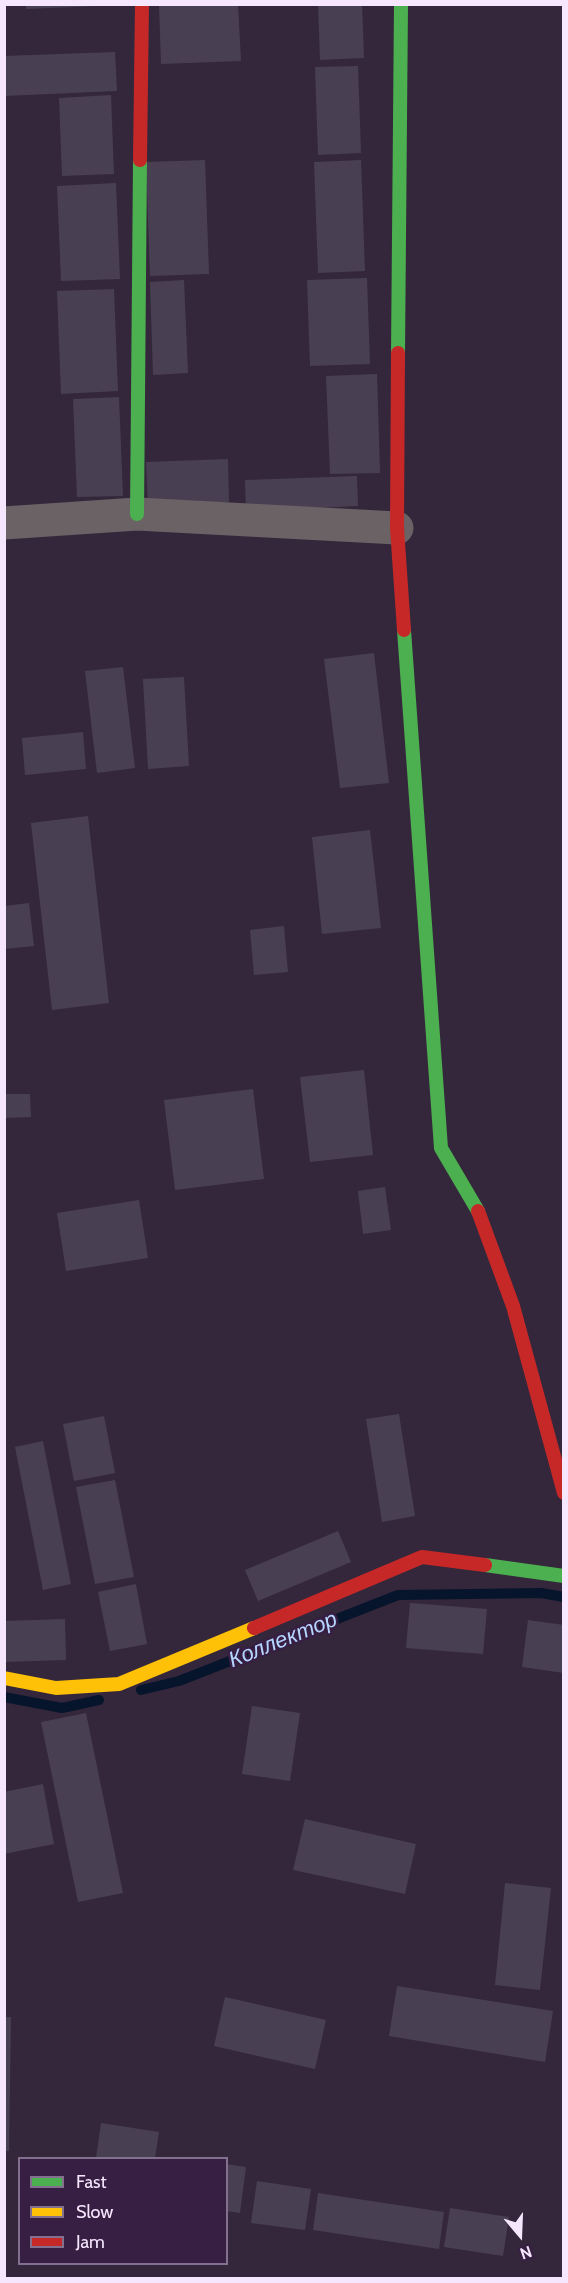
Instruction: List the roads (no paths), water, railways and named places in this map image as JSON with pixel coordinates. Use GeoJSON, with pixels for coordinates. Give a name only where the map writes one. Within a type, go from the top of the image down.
{"type":"FeatureCollection","features":[{"type":"Feature","properties":{"kind":"street"},"geometry":{"type":"LineString","coordinates":[[137,514],[142,4]]}},
{"type":"Feature","properties":{"kind":"street"},"geometry":{"type":"LineString","coordinates":[[401,4],[397,528],[441,1148],[479,1212],[513,1306],[564,1493]]}},
{"type":"Feature","properties":{"kind":"street"},"geometry":{"type":"LineString","coordinates":[[4,523],[137,514],[397,528]]}},
{"type":"Feature","properties":{"kind":"street"},"geometry":{"type":"LineString","coordinates":[[4,1678],[56,1688],[119,1684],[422,1557],[564,1576]]}},
{"type":"Feature","properties":{"kind":"waterway","name":"Коллектор"},"geometry":{"type":"LineString","coordinates":[[141,1690],[179,1681],[398,1595],[541,1593],[564,1597]]}},
{"type":"Feature","properties":{"kind":"waterway","name":"Коллектор"},"geometry":{"type":"LineString","coordinates":[[4,1697],[62,1708],[99,1700]]}}]}
